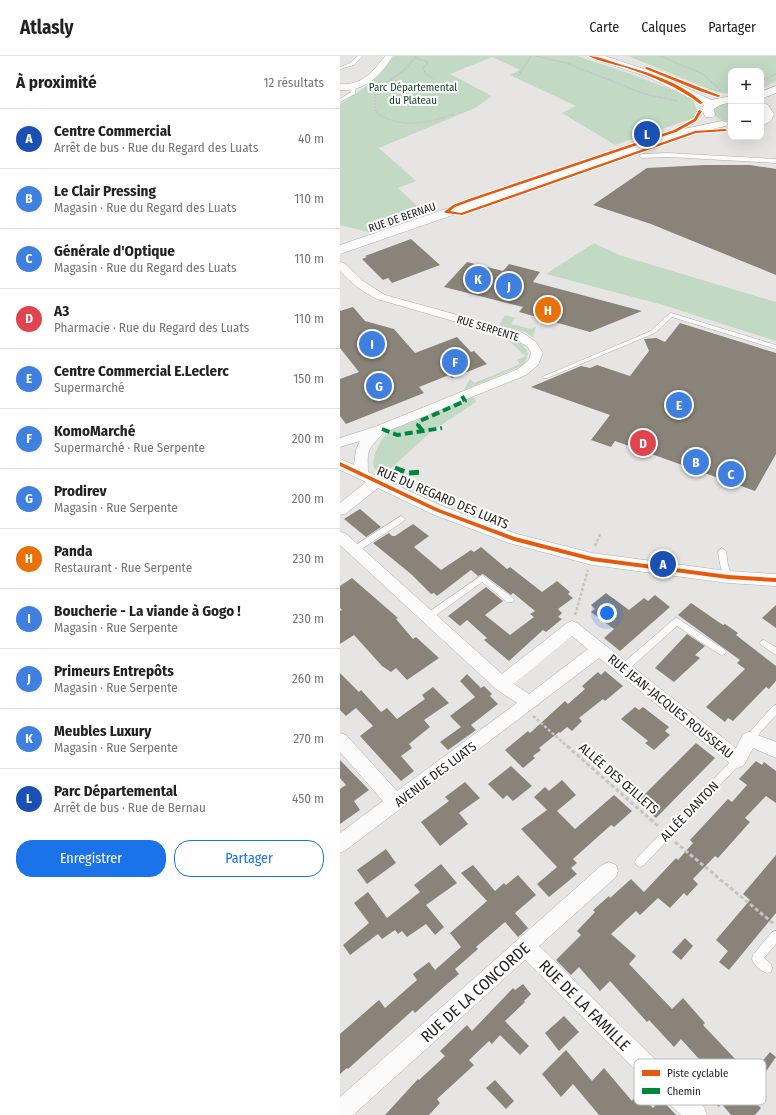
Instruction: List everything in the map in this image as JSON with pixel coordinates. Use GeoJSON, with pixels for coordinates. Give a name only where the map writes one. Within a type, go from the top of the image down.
{"type":"FeatureCollection","features":[{"type":"Feature","properties":{"kind":"street"},"geometry":{"type":"LineString","coordinates":[[340,87],[354,87],[368,80],[382,66],[388,56]]}},
{"type":"Feature","properties":{"kind":"street"},"geometry":{"type":"LineString","coordinates":[[595,56],[718,99]]}},
{"type":"Feature","properties":{"kind":"street"},"geometry":{"type":"LineString","coordinates":[[608,56],[673,79],[718,99],[726,125]]}},
{"type":"Feature","properties":{"kind":"street"},"geometry":{"type":"LineString","coordinates":[[764,95],[776,89]]}},
{"type":"Feature","properties":{"kind":"street"},"geometry":{"type":"LineString","coordinates":[[764,105],[776,97]]}},
{"type":"Feature","properties":{"kind":"street","name":"RUE DE BERNAU"},"geometry":{"type":"LineString","coordinates":[[678,133],[718,99]]}},
{"type":"Feature","properties":{"kind":"street"},"geometry":{"type":"LineString","coordinates":[[764,108],[769,115],[764,121]]}},
{"type":"Feature","properties":{"kind":"street"},"geometry":{"type":"LineString","coordinates":[[764,124],[776,127]]}},
{"type":"Feature","properties":{"kind":"street","name":"RUE DE BERNAU"},"geometry":{"type":"LineString","coordinates":[[340,250],[678,133],[726,125]]}},
{"type":"Feature","properties":{"kind":"street","name":"RUE SERPENTE"},"geometry":{"type":"LineString","coordinates":[[340,266],[360,286],[381,297],[508,333],[528,341],[536,350],[537,357],[534,364],[522,372],[382,429],[340,443]]}},
{"type":"Feature","properties":{"kind":"street","name":"RUE SERPENTE"},"geometry":{"type":"LineString","coordinates":[[361,475],[360,451],[370,436],[382,429]]}},
{"type":"Feature","properties":{"kind":"street","name":"RUE DU REGARD DES LUATS"},"geometry":{"type":"LineString","coordinates":[[340,464],[437,510],[514,539],[592,559],[728,577],[776,580]]}},
{"type":"Feature","properties":{"kind":"street"},"geometry":{"type":"LineString","coordinates":[[340,510],[376,482]]}},
{"type":"Feature","properties":{"kind":"street"},"geometry":{"type":"LineString","coordinates":[[340,537],[502,684],[529,703]]}},
{"type":"Feature","properties":{"kind":"street"},"geometry":{"type":"LineString","coordinates":[[502,684],[572,627]]}},
{"type":"Feature","properties":{"kind":"street","name":"RUE JEAN-JACQUES ROUSSEAU"},"geometry":{"type":"LineString","coordinates":[[572,627],[738,760],[748,738],[776,750]]}},
{"type":"Feature","properties":{"kind":"street","name":"RUE JEAN-JACQUES ROUSSEAU"},"geometry":{"type":"LineString","coordinates":[[529,703],[599,649]]}},
{"type":"Feature","properties":{"kind":"street","name":"AVENUE DES LUATS"},"geometry":{"type":"LineString","coordinates":[[340,844],[529,703]]}},
{"type":"Feature","properties":{"kind":"street"},"geometry":{"type":"LineString","coordinates":[[340,740],[396,802]]}},
{"type":"Feature","properties":{"kind":"street","name":"RUE DE LA CONCORDE"},"geometry":{"type":"LineString","coordinates":[[340,1112],[526,947],[609,871]]}},
{"type":"Feature","properties":{"kind":"street","name":"RUE DE LA FAMILLE"},"geometry":{"type":"LineString","coordinates":[[526,947],[639,1059]]}},
{"type":"Feature","properties":{"kind":"street","name":"RUE DE LA FAMILLE"},"geometry":{"type":"LineString","coordinates":[[686,1105],[696,1115]]}},
{"type":"Feature","properties":{"kind":"lane"},"geometry":{"type":"LineString","coordinates":[[340,68],[352,64],[361,56]]}},
{"type":"Feature","properties":{"kind":"lane"},"geometry":{"type":"LineString","coordinates":[[340,101],[354,93],[354,87]]}},
{"type":"Feature","properties":{"kind":"lane"},"geometry":{"type":"LineString","coordinates":[[642,156],[668,155],[776,162]]}},
{"type":"Feature","properties":{"kind":"lane"},"geometry":{"type":"LineString","coordinates":[[545,377],[653,332],[671,315],[776,347]]}},
{"type":"Feature","properties":{"kind":"lane"},"geometry":{"type":"LineString","coordinates":[[354,550],[401,519]]}},
{"type":"Feature","properties":{"kind":"lane"},"geometry":{"type":"LineString","coordinates":[[722,551],[728,577]]}},
{"type":"Feature","properties":{"kind":"lane"},"geometry":{"type":"LineString","coordinates":[[428,616],[482,578],[510,600]]}},
{"type":"Feature","properties":{"kind":"lane"},"geometry":{"type":"LineString","coordinates":[[624,668],[676,621],[722,652]]}},
{"type":"Feature","properties":{"kind":"lane"},"geometry":{"type":"LineString","coordinates":[[764,643],[776,652]]}},
{"type":"Feature","properties":{"kind":"lane"},"geometry":{"type":"LineString","coordinates":[[748,738],[776,709]]}},
{"type":"Feature","properties":{"kind":"lane","name":"ALLÉE DANTON"},"geometry":{"type":"LineString","coordinates":[[640,862],[738,760]]}},
{"type":"Feature","properties":{"kind":"lane"},"geometry":{"type":"LineString","coordinates":[[767,968],[757,959],[776,936]]}},
{"type":"Feature","properties":{"kind":"path"},"geometry":{"type":"LineString","coordinates":[[518,76],[524,69],[531,56]]}},
{"type":"Feature","properties":{"kind":"path"},"geometry":{"type":"LineString","coordinates":[[536,56],[571,65],[645,94],[681,101]]}},
{"type":"Feature","properties":{"kind":"path"},"geometry":{"type":"LineString","coordinates":[[660,56],[703,74],[720,90],[718,99]]}},
{"type":"Feature","properties":{"kind":"path"},"geometry":{"type":"LineString","coordinates":[[433,79],[426,74],[423,68],[428,62],[416,57],[408,67],[375,92],[375,111],[382,118],[405,124],[423,124],[454,114]]}},
{"type":"Feature","properties":{"kind":"path"},"geometry":{"type":"LineString","coordinates":[[764,80],[776,74]]}},
{"type":"Feature","properties":{"kind":"path"},"geometry":{"type":"LineString","coordinates":[[572,627],[601,532]]}},
{"type":"Feature","properties":{"kind":"green space","name":"Parc Départemental du Plateau"},"geometry":{"type":"Polygon","coordinates":[[[394,56],[577,56],[678,92],[694,101],[697,111],[694,118],[615,145],[562,113],[576,106],[510,75],[520,70],[492,57],[450,74],[492,96],[475,108],[379,148],[416,181],[398,188],[424,212],[368,232],[340,225],[340,104],[370,83],[383,71],[394,56]]]}},
{"type":"Feature","properties":{"kind":"green space"},"geometry":{"type":"Polygon","coordinates":[[[628,56],[776,56],[776,81],[764,87],[764,68],[728,68],[728,94],[716,92],[628,56]]]}},
{"type":"Feature","properties":{"kind":"green space"},"geometry":{"type":"Polygon","coordinates":[[[728,103],[728,122],[719,119],[713,114],[716,106],[728,103]]]}},
{"type":"Feature","properties":{"kind":"green space"},"geometry":{"type":"Polygon","coordinates":[[[594,243],[619,255],[776,302],[776,341],[663,305],[546,274],[594,243]]]}},
{"type":"Feature","properties":{"kind":"green space"},"geometry":{"type":"Polygon","coordinates":[[[505,315],[515,318],[511,324],[531,329],[536,326],[533,337],[525,332],[499,325],[505,315]]]}},
{"type":"Feature","properties":{"kind":"green space"},"geometry":{"type":"Polygon","coordinates":[[[507,339],[518,341],[525,348],[528,354],[524,365],[464,390],[470,379],[474,383],[520,364],[517,360],[525,356],[507,339]]]}},
{"type":"Feature","properties":{"kind":"green space"},"geometry":{"type":"Polygon","coordinates":[[[473,396],[476,402],[432,431],[390,469],[381,471],[376,470],[374,458],[376,451],[380,443],[390,431],[473,396]]]}},
{"type":"Feature","properties":{"kind":"building"},"geometry":{"type":"Polygon","coordinates":[[[705,165],[750,165],[776,169],[776,275],[651,224],[593,205],[647,168],[705,165]]]}},
{"type":"Feature","properties":{"kind":"building"},"geometry":{"type":"Polygon","coordinates":[[[411,239],[440,265],[392,283],[388,278],[383,280],[362,259],[367,257],[365,256],[411,239]]]}},
{"type":"Feature","properties":{"kind":"building"},"geometry":{"type":"Polygon","coordinates":[[[467,262],[503,271],[509,264],[540,272],[533,282],[642,311],[590,332],[519,312],[523,307],[444,287],[467,262]]]}},
{"type":"Feature","properties":{"kind":"building"},"geometry":{"type":"Polygon","coordinates":[[[353,307],[365,321],[394,329],[415,353],[457,337],[471,352],[474,351],[487,364],[452,378],[449,375],[419,387],[424,393],[346,424],[340,416],[340,379],[359,372],[340,348],[340,311],[353,307]]]}},
{"type":"Feature","properties":{"kind":"building"},"geometry":{"type":"Polygon","coordinates":[[[680,323],[776,353],[776,454],[755,491],[615,441],[611,447],[591,440],[610,415],[531,387],[581,366],[590,368],[597,365],[630,376],[649,351],[644,339],[656,338],[665,342],[680,323]]]}},
{"type":"Feature","properties":{"kind":"building"},"geometry":{"type":"Polygon","coordinates":[[[360,509],[381,527],[366,537],[344,519],[360,509]]]}},
{"type":"Feature","properties":{"kind":"building"},"geometry":{"type":"Polygon","coordinates":[[[413,524],[429,536],[414,547],[441,570],[471,550],[474,552],[481,547],[507,569],[510,567],[542,592],[557,581],[570,592],[568,594],[573,598],[558,609],[562,613],[558,617],[562,619],[546,632],[543,630],[509,661],[484,640],[487,638],[467,620],[460,626],[448,616],[486,587],[503,601],[485,615],[510,635],[534,617],[530,614],[535,611],[513,593],[511,595],[483,574],[478,576],[471,570],[437,596],[434,593],[431,594],[411,574],[373,543],[389,533],[392,536],[395,536],[413,524]]]}},
{"type":"Feature","properties":{"kind":"building"},"geometry":{"type":"Polygon","coordinates":[[[352,578],[398,618],[396,619],[413,639],[416,637],[439,658],[407,680],[396,668],[391,672],[382,666],[354,635],[340,644],[340,611],[342,610],[340,608],[340,586],[352,578]]]}},
{"type":"Feature","properties":{"kind":"building"},"geometry":{"type":"Polygon","coordinates":[[[606,593],[629,610],[644,598],[648,601],[655,595],[670,607],[620,651],[604,638],[614,629],[591,612],[595,609],[591,605],[606,593]]]}},
{"type":"Feature","properties":{"kind":"building"},"geometry":{"type":"Polygon","coordinates":[[[691,603],[723,625],[725,624],[738,633],[736,635],[776,666],[776,681],[769,689],[766,687],[733,721],[728,718],[725,722],[706,707],[745,669],[737,663],[740,660],[678,615],[691,603]]]}},
{"type":"Feature","properties":{"kind":"building"},"geometry":{"type":"Polygon","coordinates":[[[776,605],[776,628],[762,618],[776,605]]]}},
{"type":"Feature","properties":{"kind":"building"},"geometry":{"type":"Polygon","coordinates":[[[687,634],[705,646],[695,655],[700,658],[674,682],[655,668],[687,634]]]}},
{"type":"Feature","properties":{"kind":"building"},"geometry":{"type":"Polygon","coordinates":[[[605,671],[623,686],[605,701],[603,699],[579,718],[582,721],[572,731],[567,727],[560,733],[559,732],[539,748],[541,750],[533,756],[535,758],[523,768],[505,750],[528,731],[530,733],[565,701],[568,704],[585,689],[582,686],[598,672],[601,675],[605,671]]]}},
{"type":"Feature","properties":{"kind":"building"},"geometry":{"type":"Polygon","coordinates":[[[340,673],[359,692],[361,690],[381,712],[387,708],[397,719],[425,699],[422,695],[433,687],[449,703],[424,720],[430,727],[409,744],[412,748],[401,756],[414,771],[401,781],[360,736],[373,726],[356,708],[346,716],[340,710],[340,673]]]}},
{"type":"Feature","properties":{"kind":"building"},"geometry":{"type":"Polygon","coordinates":[[[467,674],[481,688],[484,686],[492,694],[490,696],[498,704],[471,725],[476,730],[448,750],[440,742],[461,727],[450,716],[475,697],[460,681],[467,674]]]}},
{"type":"Feature","properties":{"kind":"building"},"geometry":{"type":"Polygon","coordinates":[[[635,707],[639,710],[643,707],[669,727],[665,731],[670,735],[654,750],[645,743],[648,741],[621,719],[635,707]]]}},
{"type":"Feature","properties":{"kind":"building"},"geometry":{"type":"Polygon","coordinates":[[[696,743],[715,758],[656,818],[637,802],[696,743]]]}},
{"type":"Feature","properties":{"kind":"building"},"geometry":{"type":"Polygon","coordinates":[[[340,760],[369,790],[354,801],[360,810],[340,824],[340,789],[346,785],[340,778],[340,760]]]}},
{"type":"Feature","properties":{"kind":"building"},"geometry":{"type":"Polygon","coordinates":[[[756,761],[762,765],[764,762],[776,771],[776,803],[766,796],[745,818],[750,822],[718,858],[715,856],[693,879],[698,884],[687,896],[684,893],[670,908],[658,898],[640,915],[636,911],[611,934],[636,956],[629,964],[672,1009],[683,998],[705,1023],[703,1025],[735,1059],[699,1059],[681,1039],[674,1047],[649,1020],[647,1022],[610,981],[600,991],[579,967],[571,975],[556,960],[581,935],[577,931],[595,912],[593,910],[609,896],[610,898],[631,879],[644,892],[676,858],[678,860],[693,843],[690,840],[728,799],[732,802],[747,785],[739,779],[756,761]]]}},
{"type":"Feature","properties":{"kind":"building"},"geometry":{"type":"Polygon","coordinates":[[[511,766],[532,786],[513,801],[507,795],[503,799],[488,784],[511,766]]]}},
{"type":"Feature","properties":{"kind":"building"},"geometry":{"type":"Polygon","coordinates":[[[562,780],[576,795],[557,811],[575,829],[614,795],[632,811],[614,827],[611,825],[573,859],[577,863],[571,868],[577,874],[549,897],[537,884],[557,867],[521,829],[547,810],[534,797],[545,787],[549,791],[562,780]]]}},
{"type":"Feature","properties":{"kind":"building"},"geometry":{"type":"Polygon","coordinates":[[[465,782],[480,798],[459,813],[468,824],[440,846],[421,822],[449,801],[445,797],[465,782]]]}},
{"type":"Feature","properties":{"kind":"building"},"geometry":{"type":"Polygon","coordinates":[[[386,849],[396,863],[367,884],[357,870],[386,849]]]}},
{"type":"Feature","properties":{"kind":"building"},"geometry":{"type":"Polygon","coordinates":[[[776,855],[776,913],[729,970],[719,962],[728,951],[716,940],[750,900],[743,894],[776,855]]]}},
{"type":"Feature","properties":{"kind":"building"},"geometry":{"type":"Polygon","coordinates":[[[441,864],[457,883],[426,905],[444,927],[435,935],[426,924],[407,937],[402,931],[398,934],[395,930],[382,939],[378,934],[350,955],[343,945],[369,923],[354,903],[368,892],[387,918],[420,892],[414,885],[441,864]]]}},
{"type":"Feature","properties":{"kind":"building"},"geometry":{"type":"Polygon","coordinates":[[[473,865],[495,891],[504,883],[506,885],[518,875],[536,895],[515,913],[528,928],[518,937],[505,922],[476,947],[478,949],[455,969],[459,974],[415,1013],[413,1010],[348,1069],[347,1068],[340,1074],[340,1034],[379,1000],[385,1008],[417,980],[413,974],[429,962],[435,970],[461,947],[450,933],[487,901],[461,873],[473,865]]]}},
{"type":"Feature","properties":{"kind":"building"},"geometry":{"type":"Polygon","coordinates":[[[685,938],[693,946],[681,960],[672,952],[685,938]]]}},
{"type":"Feature","properties":{"kind":"building"},"geometry":{"type":"Polygon","coordinates":[[[523,984],[531,994],[524,1001],[525,1002],[505,1021],[529,1046],[520,1055],[500,1035],[492,1044],[489,1041],[469,1060],[474,1065],[437,1099],[440,1103],[429,1115],[385,1115],[418,1079],[419,1080],[445,1056],[440,1051],[467,1025],[472,1031],[513,988],[515,990],[523,984]]]}},
{"type":"Feature","properties":{"kind":"building"},"geometry":{"type":"Polygon","coordinates":[[[564,1016],[579,1032],[559,1051],[545,1033],[564,1016]]]}},
{"type":"Feature","properties":{"kind":"building"},"geometry":{"type":"Polygon","coordinates":[[[566,1050],[592,1081],[604,1068],[632,1101],[634,1098],[634,1105],[650,1105],[653,1108],[656,1105],[667,1105],[676,1115],[599,1115],[573,1084],[561,1097],[542,1074],[566,1050]]]}},
{"type":"Feature","properties":{"kind":"building"},"geometry":{"type":"Polygon","coordinates":[[[770,1052],[776,1057],[766,1071],[766,1059],[764,1059],[770,1052]]]}},
{"type":"Feature","properties":{"kind":"building"},"geometry":{"type":"Polygon","coordinates":[[[495,1080],[514,1101],[506,1109],[486,1088],[495,1080]]]}},
{"type":"Feature","properties":{"kind":"building"},"geometry":{"type":"Polygon","coordinates":[[[723,1105],[758,1105],[761,1108],[755,1115],[731,1115],[723,1105]]]}},
{"type":"Feature","properties":{"kind":"marked path"},"geometry":{"type":"LineString","coordinates":[[422,430],[418,425],[420,421],[459,405],[465,401],[462,396]]}},
{"type":"Feature","properties":{"kind":"marked path"},"geometry":{"type":"LineString","coordinates":[[382,429],[392,435],[401,435],[423,430],[442,428]]}},
{"type":"Feature","properties":{"kind":"marked path"},"geometry":{"type":"LineString","coordinates":[[395,468],[408,473],[423,472]]}},
{"type":"Feature","properties":{"kind":"cycle path"},"geometry":{"type":"LineString","coordinates":[[590,56],[663,80],[690,94],[701,103]]}},
{"type":"Feature","properties":{"kind":"cycle path"},"geometry":{"type":"LineString","coordinates":[[647,68],[719,96]]}},
{"type":"Feature","properties":{"kind":"cycle path"},"geometry":{"type":"LineString","coordinates":[[446,212],[454,206],[470,200],[675,131],[695,120],[700,111]]}},
{"type":"Feature","properties":{"kind":"cycle path"},"geometry":{"type":"LineString","coordinates":[[446,212],[461,214],[696,132],[725,130]]}},
{"type":"Feature","properties":{"kind":"cycle path"},"geometry":{"type":"LineString","coordinates":[[340,464],[437,510],[514,539],[592,559],[728,577],[776,580]]}},
{"type":"Feature","properties":{"kind":"place","name":"Parc Départemental"},"geometry":{"type":"Point","coordinates":[647,134]}},
{"type":"Feature","properties":{"kind":"place","name":"Meubles Luxury"},"geometry":{"type":"Point","coordinates":[478,279]}},
{"type":"Feature","properties":{"kind":"place","name":"Primeurs Entrepôts"},"geometry":{"type":"Point","coordinates":[509,286]}},
{"type":"Feature","properties":{"kind":"place","name":"Panda"},"geometry":{"type":"Point","coordinates":[548,310]}},
{"type":"Feature","properties":{"kind":"place","name":"Boucherie - La viande à Gogo !"},"geometry":{"type":"Point","coordinates":[372,344]}},
{"type":"Feature","properties":{"kind":"place","name":"KomoMarché"},"geometry":{"type":"Point","coordinates":[455,362]}},
{"type":"Feature","properties":{"kind":"place","name":"Prodirev"},"geometry":{"type":"Point","coordinates":[379,386]}},
{"type":"Feature","properties":{"kind":"place","name":"Centre Commercial E.Leclerc"},"geometry":{"type":"Point","coordinates":[679,405]}},
{"type":"Feature","properties":{"kind":"place","name":"A3"},"geometry":{"type":"Point","coordinates":[643,443]}},
{"type":"Feature","properties":{"kind":"place","name":"Le Clair Pressing"},"geometry":{"type":"Point","coordinates":[696,462]}},
{"type":"Feature","properties":{"kind":"place","name":"Générale d'Optique"},"geometry":{"type":"Point","coordinates":[731,474]}},
{"type":"Feature","properties":{"kind":"place","name":"Centre Commercial"},"geometry":{"type":"Point","coordinates":[663,564]}}]}
